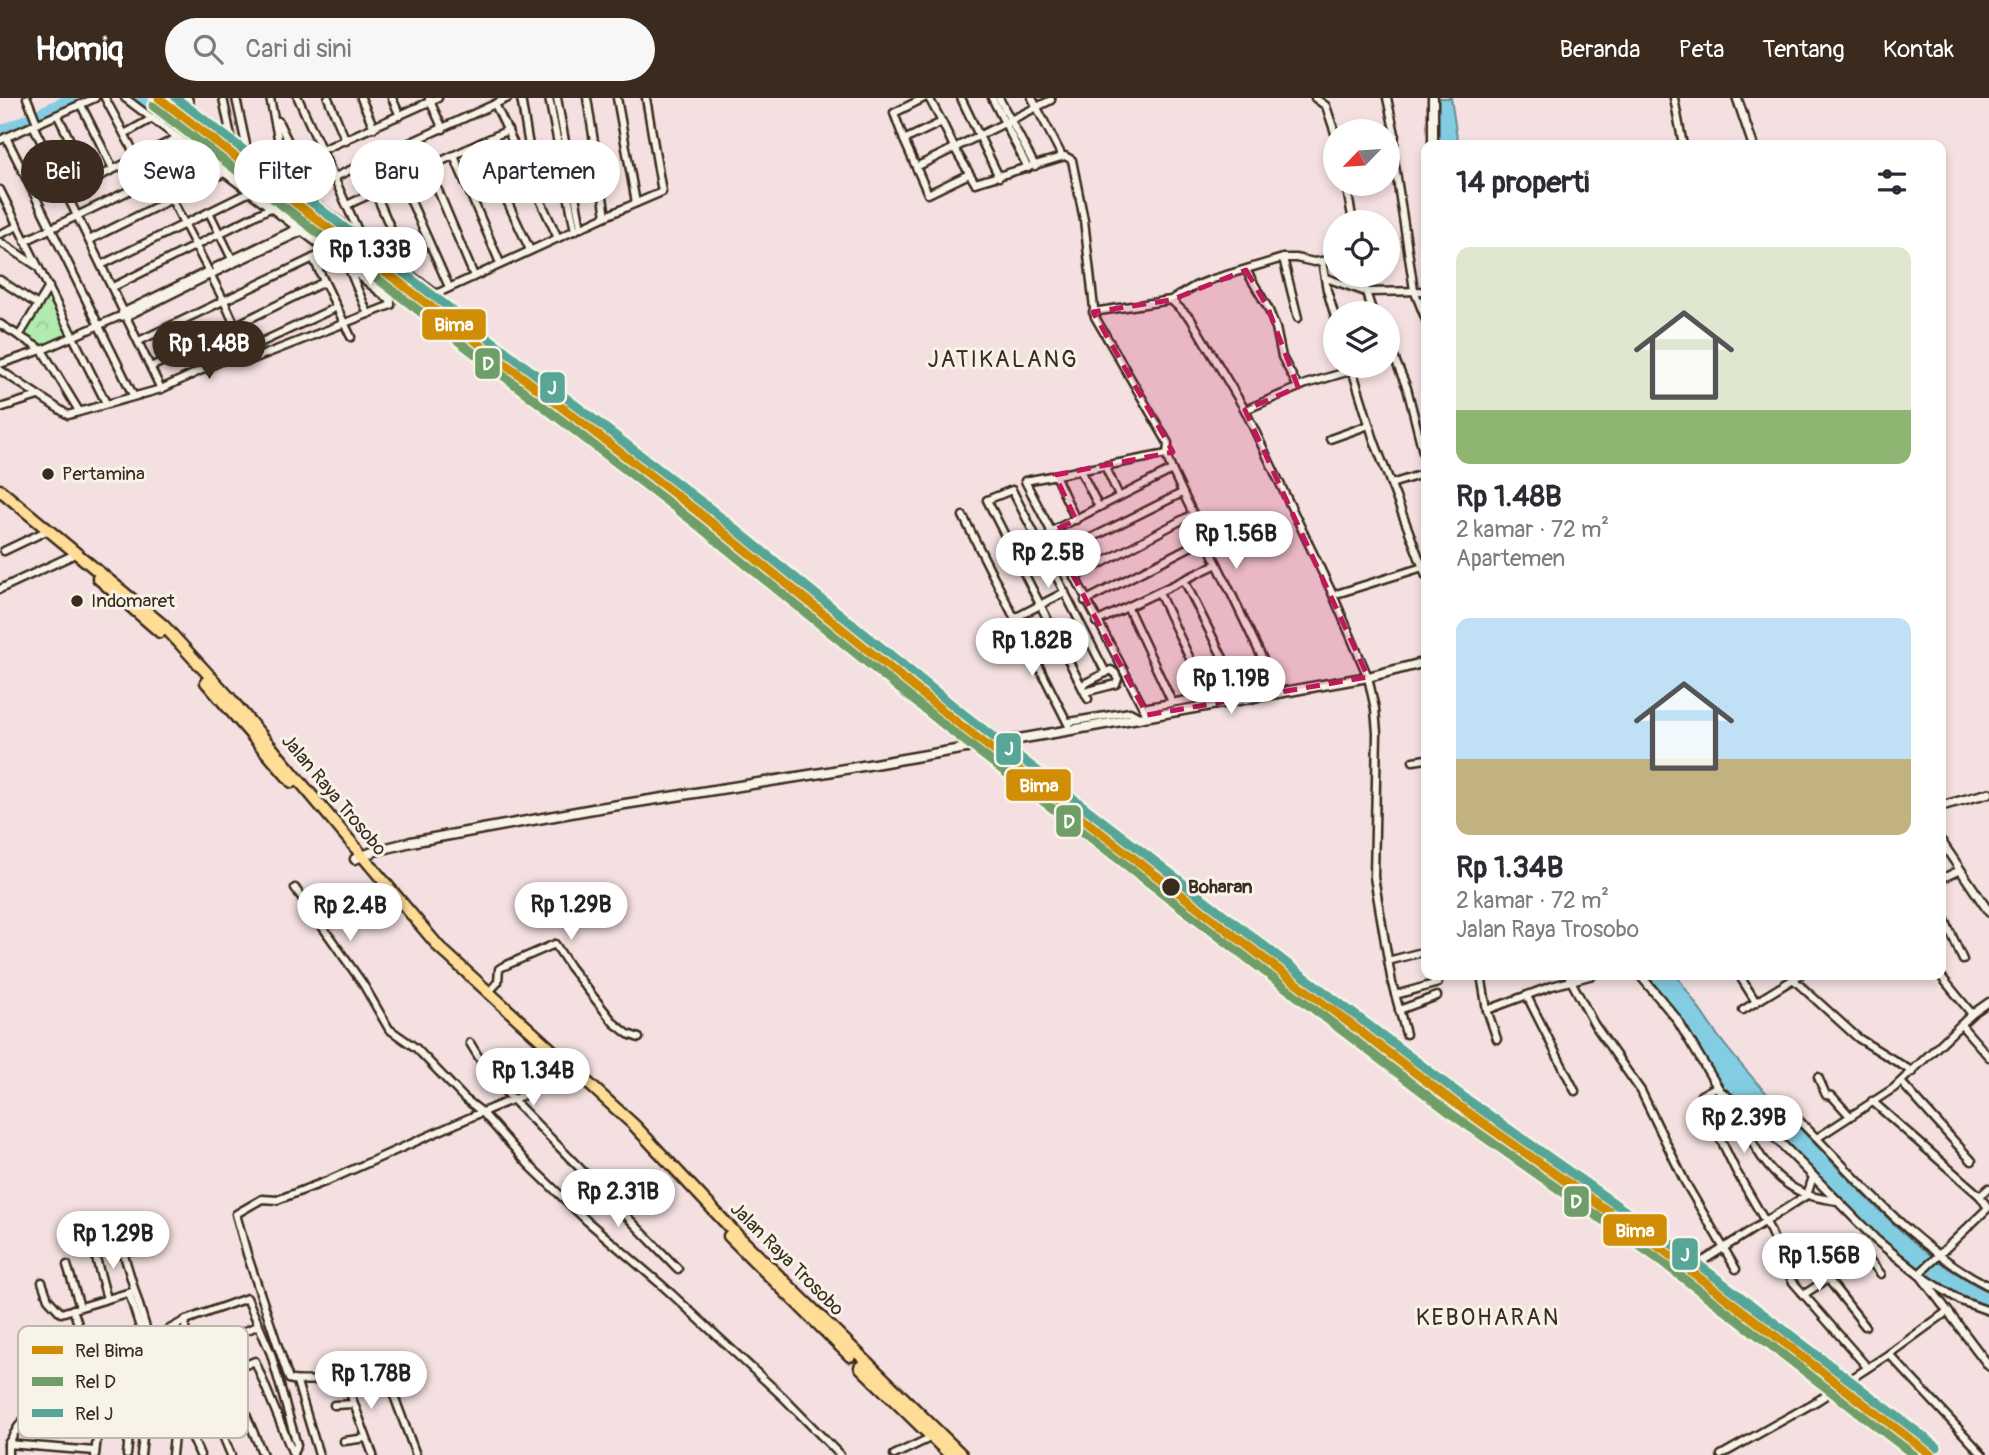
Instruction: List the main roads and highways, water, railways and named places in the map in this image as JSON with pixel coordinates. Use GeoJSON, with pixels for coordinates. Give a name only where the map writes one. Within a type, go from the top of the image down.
{"type":"FeatureCollection","features":[{"type":"Feature","properties":{"kind":"highway","name":"Jalan Raya Trosobo"},"geometry":{"type":"LineString","coordinates":[[0,490],[163,625],[250,722],[439,947],[491,989],[739,1246],[950,1455]]}},
{"type":"Feature","properties":{"kind":"highway","name":"Jalan Raya Trosobo"},"geometry":{"type":"LineString","coordinates":[[0,498],[157,628],[364,855],[434,950],[634,1125],[755,1253],[962,1455]]}},
{"type":"Feature","properties":{"kind":"main road"},"geometry":{"type":"LineString","coordinates":[[1433,98],[1433,140]]}},
{"type":"Feature","properties":{"kind":"main road"},"geometry":{"type":"LineString","coordinates":[[364,855],[569,813],[822,773],[1278,688],[1368,677],[1421,663]]}},
{"type":"Feature","properties":{"kind":"water"},"geometry":{"type":"Polygon","coordinates":[[[1435,98],[1451,98],[1457,140],[1438,140],[1435,98]]]}},
{"type":"Feature","properties":{"kind":"water"},"geometry":{"type":"Polygon","coordinates":[[[1651,980],[1679,980],[1718,1037],[1767,1094],[1852,1183],[1916,1244],[1963,1278],[1989,1292],[1989,1306],[1949,1291],[1886,1245],[1817,1179],[1769,1123],[1726,1096],[1676,1013],[1651,980]]]}},
{"type":"Feature","properties":{"kind":"waterway"},"geometry":{"type":"LineString","coordinates":[[0,131],[71,98]]}},
{"type":"Feature","properties":{"kind":"waterway"},"geometry":{"type":"LineString","coordinates":[[139,98],[412,307]]}},
{"type":"Feature","properties":{"kind":"rail line","name":"Bima"},"geometry":{"type":"LineString","coordinates":[[159,98],[702,515],[954,720],[1283,973],[1459,1106],[1663,1250],[1931,1455]]}},
{"type":"Feature","properties":{"kind":"rail line","name":"J"},"geometry":{"type":"LineString","coordinates":[[176,98],[708,507],[961,712],[1289,965],[1465,1098],[1669,1242],[1937,1447]]}},
{"type":"Feature","properties":{"kind":"rail line","name":"D"},"geometry":{"type":"LineString","coordinates":[[153,106],[695,523],[948,728],[1277,981],[1453,1115],[1657,1258],[1914,1455]]}},
{"type":"Feature","properties":{"kind":"place","name":"Pertamina"},"geometry":{"type":"Point","coordinates":[48,474]}},
{"type":"Feature","properties":{"kind":"place","name":"Indomaret"},"geometry":{"type":"Point","coordinates":[77,601]}},
{"type":"Feature","properties":{"kind":"place","name":"Boharan"},"geometry":{"type":"Point","coordinates":[1171,887]}},
{"type":"Feature","properties":{"kind":"district","name":"JATIKALANG"},"geometry":{"type":"Point","coordinates":[1003,359]}},
{"type":"Feature","properties":{"kind":"district","name":"KEBOHARAN"},"geometry":{"type":"Point","coordinates":[1488,1317]}}]}
